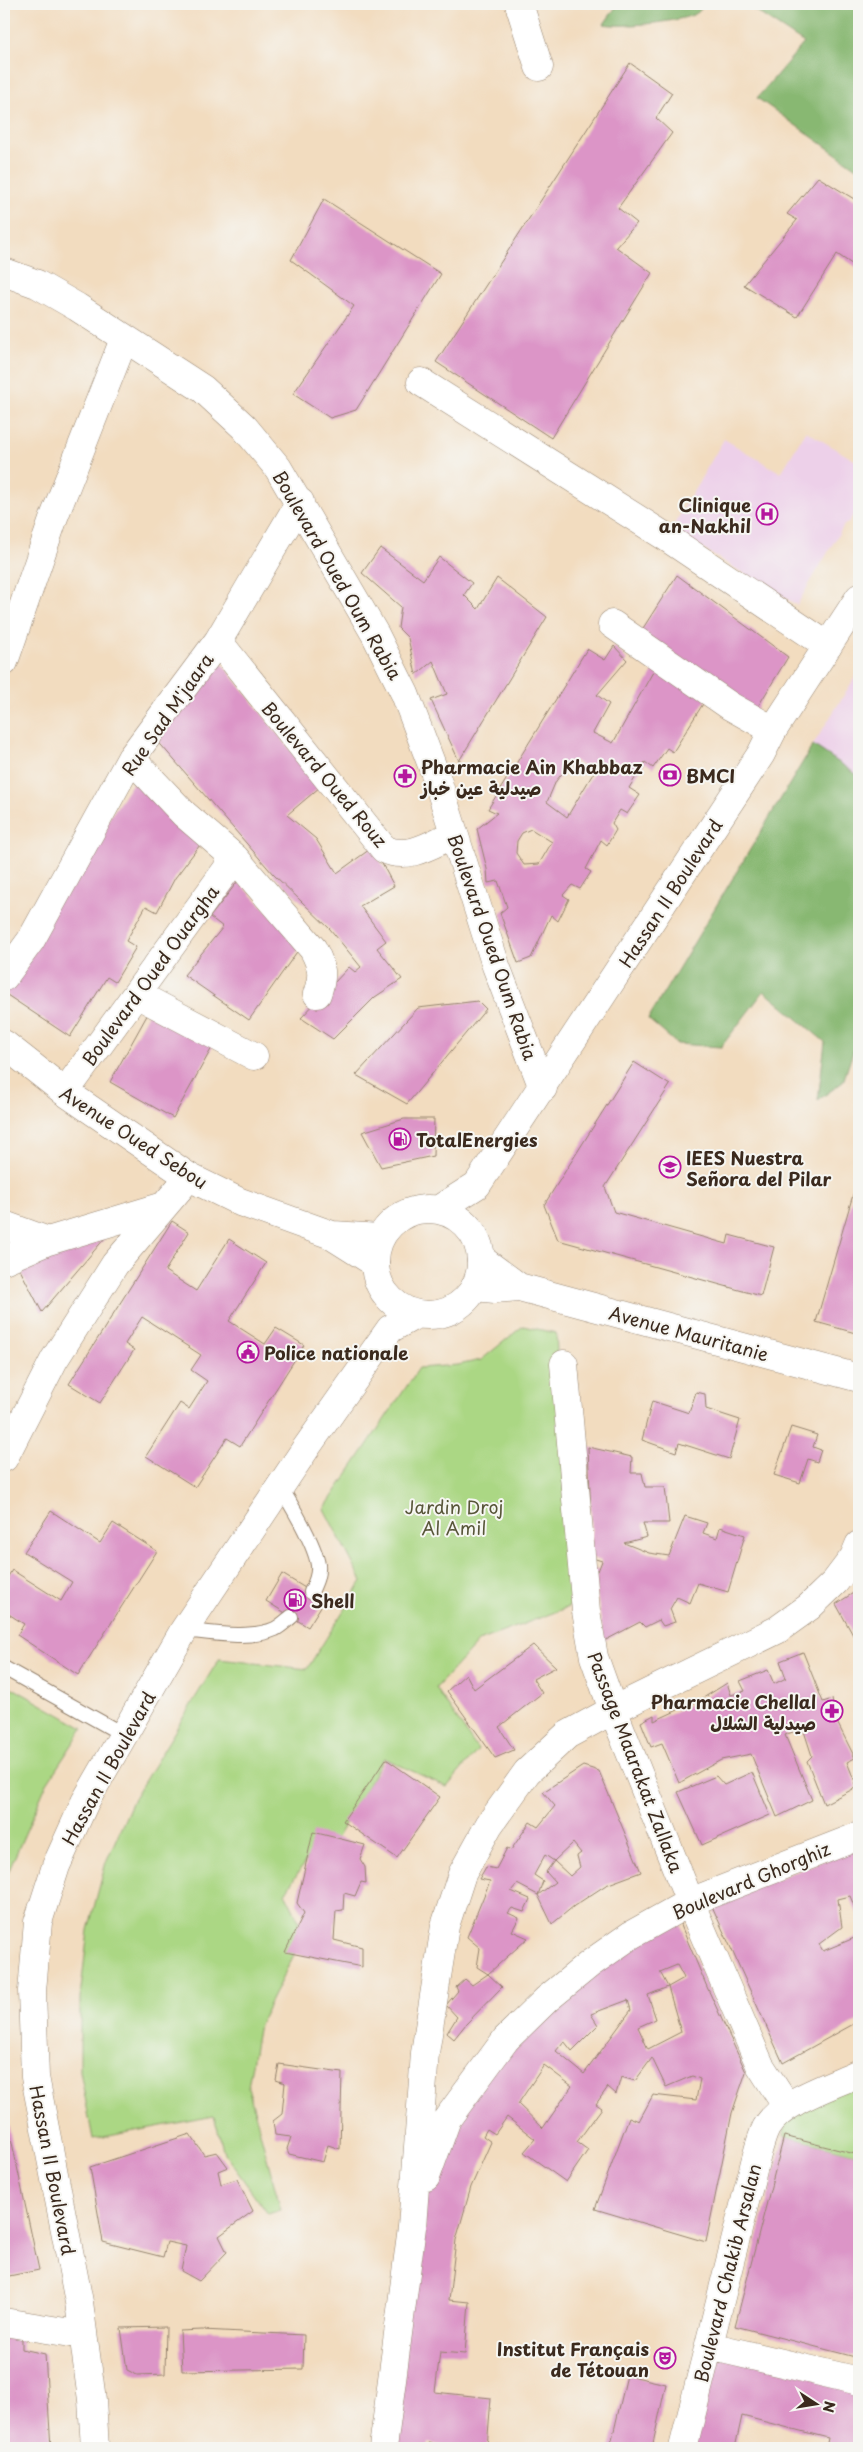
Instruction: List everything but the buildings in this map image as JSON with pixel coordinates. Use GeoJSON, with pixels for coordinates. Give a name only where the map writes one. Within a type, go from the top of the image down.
{"type":"FeatureCollection","features":[{"type":"Feature","properties":{"kind":"street"},"geometry":{"type":"LineString","coordinates":[[519,4],[540,67]]}},
{"type":"Feature","properties":{"kind":"street","name":"Boulevard Oued Oum Rabia"},"geometry":{"type":"LineString","coordinates":[[4,272],[37,284],[77,307],[203,389],[244,427],[278,468],[300,502],[343,581],[375,634],[405,694],[436,776],[496,966],[543,1088]]}},
{"type":"Feature","properties":{"kind":"street"},"geometry":{"type":"LineString","coordinates":[[4,662],[54,517],[124,339]]}},
{"type":"Feature","properties":{"kind":"street"},"geometry":{"type":"LineString","coordinates":[[421,382],[666,537],[828,646]]}},
{"type":"Feature","properties":{"kind":"street","name":"Rue Sad M'jaara"},"geometry":{"type":"LineString","coordinates":[[4,977],[31,940],[132,758],[218,641],[300,502]]}},
{"type":"Feature","properties":{"kind":"street","name":"Hassan II Boulevard"},"geometry":{"type":"LineString","coordinates":[[439,1209],[477,1185],[543,1088],[761,754],[773,730],[859,598]]}},
{"type":"Feature","properties":{"kind":"street"},"geometry":{"type":"LineString","coordinates":[[612,624],[730,706],[773,730]]}},
{"type":"Feature","properties":{"kind":"street","name":"Boulevard Oued Rouz"},"geometry":{"type":"LineString","coordinates":[[218,641],[384,849],[392,853],[406,855],[454,834]]}},
{"type":"Feature","properties":{"kind":"street"},"geometry":{"type":"LineString","coordinates":[[132,758],[184,814],[235,858],[313,949],[322,967],[323,979],[317,994]]}},
{"type":"Feature","properties":{"kind":"street","name":"Boulevard Oued Ouargha"},"geometry":{"type":"LineString","coordinates":[[65,1092],[138,995],[235,858]]}},
{"type":"Feature","properties":{"kind":"street"},"geometry":{"type":"LineString","coordinates":[[138,995],[254,1056]]}},
{"type":"Feature","properties":{"kind":"street","name":"Avenue Oued Sebou"},"geometry":{"type":"LineString","coordinates":[[4,1044],[65,1092],[189,1177],[240,1202],[378,1250]]}},
{"type":"Feature","properties":{"kind":"street"},"geometry":{"type":"LineString","coordinates":[[4,1458],[54,1360],[115,1264],[161,1207],[189,1177]]}},
{"type":"Feature","properties":{"kind":"street"},"geometry":{"type":"LineString","coordinates":[[477,1185],[480,1274],[475,1287],[464,1301],[450,1310],[434,1315],[417,1314],[402,1309],[391,1300],[382,1289],[377,1277],[378,1250],[395,1220],[416,1210],[439,1209],[459,1218],[478,1247]]}},
{"type":"Feature","properties":{"kind":"street"},"geometry":{"type":"LineString","coordinates":[[4,1260],[48,1241],[161,1207]]}},
{"type":"Feature","properties":{"kind":"street"},"geometry":{"type":"LineString","coordinates":[[4,1225],[48,1241]]}},
{"type":"Feature","properties":{"kind":"street","name":"Avenue Mauritanie"},"geometry":{"type":"LineString","coordinates":[[478,1247],[519,1287]]}},
{"type":"Feature","properties":{"kind":"street","name":"Avenue Mauritanie"},"geometry":{"type":"LineString","coordinates":[[475,1287],[495,1289],[519,1287],[859,1378]]}},
{"type":"Feature","properties":{"kind":"street"},"geometry":{"type":"LineString","coordinates":[[390,1330],[391,1300]]}},
{"type":"Feature","properties":{"kind":"street","name":"Hassan II Boulevard"},"geometry":{"type":"LineString","coordinates":[[95,2448],[92,2400],[79,2302],[35,2077],[32,1991],[38,1922],[56,1866],[85,1802],[184,1630],[281,1488],[306,1448],[390,1330],[417,1314]]}},
{"type":"Feature","properties":{"kind":"street","name":"Passage Maarakat Zallaka"},"geometry":{"type":"LineString","coordinates":[[564,1364],[586,1612],[594,1657],[613,1710],[690,1902],[760,2064],[787,2107]]}},
{"type":"Feature","properties":{"kind":"street"},"geometry":{"type":"LineString","coordinates":[[383,2448],[412,2227],[425,2053],[445,1926],[462,1874],[489,1825],[527,1772],[567,1735],[613,1710],[777,1630],[809,1607],[835,1582],[854,1557],[859,1545]]}},
{"type":"Feature","properties":{"kind":"street","name":"Boulevard Ghorghiz"},"geometry":{"type":"LineString","coordinates":[[412,2227],[433,2154],[447,2119],[506,2039],[547,1999],[591,1963],[631,1936],[690,1902],[859,1836]]}},
{"type":"Feature","properties":{"kind":"street","name":"Boulevard Chakib Arsalan"},"geometry":{"type":"LineString","coordinates":[[682,2448],[754,2162],[766,2129],[774,2116],[787,2107],[859,2073]]}},
{"type":"Feature","properties":{"kind":"street"},"geometry":{"type":"LineString","coordinates":[[4,2322],[83,2336]]}},
{"type":"Feature","properties":{"kind":"street"},"geometry":{"type":"LineString","coordinates":[[709,2346],[859,2381]]}},
{"type":"Feature","properties":{"kind":"lane"},"geometry":{"type":"LineString","coordinates":[[281,1488],[313,1550],[318,1565],[317,1577],[312,1592]]}},
{"type":"Feature","properties":{"kind":"lane"},"geometry":{"type":"LineString","coordinates":[[184,1630],[234,1635],[276,1629],[292,1617]]}},
{"type":"Feature","properties":{"kind":"lane"},"geometry":{"type":"LineString","coordinates":[[4,1668],[124,1735]]}},
{"type":"Feature","properties":{"kind":"shaded area","name":"Clinique an-Nakhil"},"geometry":{"type":"Polygon","coordinates":[[[806,431],[859,463],[859,506],[848,523],[844,525],[797,605],[671,530],[724,439],[781,473],[806,431]]]}},
{"type":"Feature","properties":{"kind":"shaded area"},"geometry":{"type":"Polygon","coordinates":[[[859,671],[859,776],[813,745],[859,671]]]}},
{"type":"Feature","properties":{"kind":"green space"},"geometry":{"type":"Polygon","coordinates":[[[618,4],[705,4],[697,13],[679,19],[637,25],[604,24],[618,4]]]}},
{"type":"Feature","properties":{"kind":"green space"},"geometry":{"type":"Polygon","coordinates":[[[745,4],[859,4],[859,170],[757,98],[804,43],[745,4]]]}},
{"type":"Feature","properties":{"kind":"green space"},"geometry":{"type":"Polygon","coordinates":[[[813,745],[859,776],[859,1034],[843,1082],[818,1100],[825,1042],[764,991],[721,1047],[677,1044],[648,1019],[813,745]]]}},
{"type":"Feature","properties":{"kind":"green space","name":"Jardin Droj Al Amil"},"geometry":{"type":"Polygon","coordinates":[[[523,1326],[556,1333],[571,1606],[479,1641],[436,1688],[478,1750],[447,1787],[384,1758],[333,1844],[321,1837],[285,1893],[305,1933],[259,2024],[248,2087],[281,2210],[268,2214],[224,2153],[214,2116],[93,2139],[80,2071],[80,1998],[88,1930],[106,1862],[134,1798],[219,1659],[307,1669],[362,1581],[324,1509],[419,1368],[458,1365],[481,1360],[523,1326]]]}},
{"type":"Feature","properties":{"kind":"green space"},"geometry":{"type":"Polygon","coordinates":[[[4,1683],[83,1728],[47,1783],[6,1877],[4,1890],[4,1683]]]}},
{"type":"Feature","properties":{"kind":"green space"},"geometry":{"type":"Polygon","coordinates":[[[859,2084],[859,2155],[784,2136],[786,2115],[859,2084]]]}},
{"type":"Feature","properties":{"kind":"place","name":"Clinique an-Nakhil"},"geometry":{"type":"Point","coordinates":[767,514]}},
{"type":"Feature","properties":{"kind":"place","name":"BMCI"},"geometry":{"type":"Point","coordinates":[670,775]}},
{"type":"Feature","properties":{"kind":"place","name":"Pharmacie Ain Khabbaz صيدلية عين خباز"},"geometry":{"type":"Point","coordinates":[405,776]}},
{"type":"Feature","properties":{"kind":"place","name":"TotalEnergies"},"geometry":{"type":"Point","coordinates":[400,1139]}},
{"type":"Feature","properties":{"kind":"place","name":"IEES Nuestra Señora del Pilar"},"geometry":{"type":"Point","coordinates":[670,1167]}},
{"type":"Feature","properties":{"kind":"place","name":"Police nationale"},"geometry":{"type":"Point","coordinates":[248,1352]}},
{"type":"Feature","properties":{"kind":"place","name":"Shell"},"geometry":{"type":"Point","coordinates":[295,1600]}},
{"type":"Feature","properties":{"kind":"place","name":"Pharmacie Chellal صيدلية الشلال"},"geometry":{"type":"Point","coordinates":[832,1711]}},
{"type":"Feature","properties":{"kind":"place","name":"Institut Français de Tétouan"},"geometry":{"type":"Point","coordinates":[665,2358]}}]}
